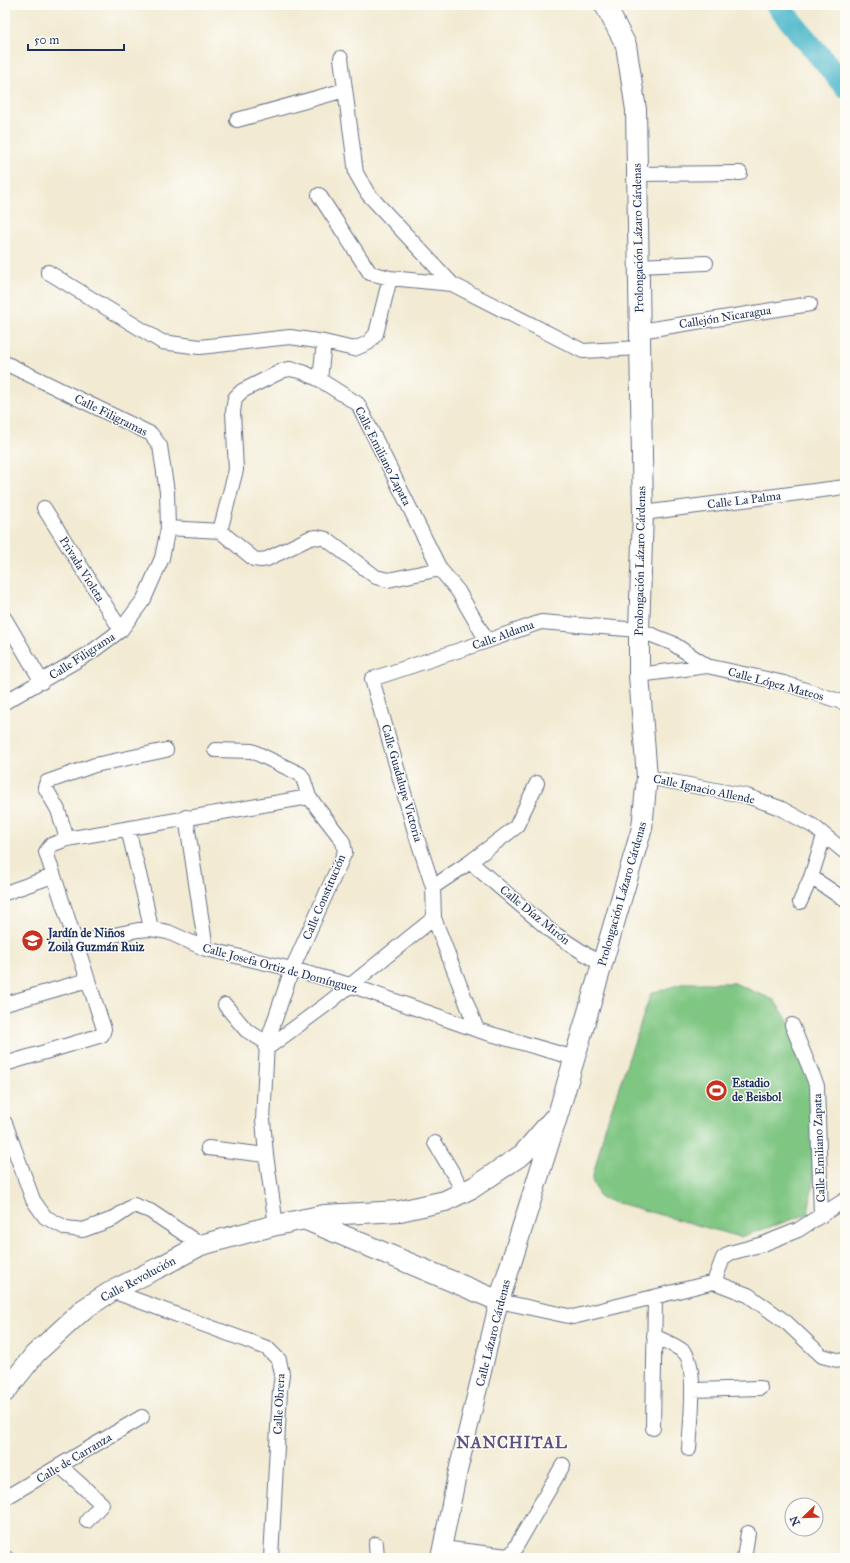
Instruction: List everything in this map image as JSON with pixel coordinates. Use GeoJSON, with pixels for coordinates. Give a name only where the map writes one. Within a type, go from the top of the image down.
{"type":"FeatureCollection","features":[{"type":"Feature","properties":{"kind":"main road","name":"Prolongación Lázaro Cárdenas"},"geometry":{"type":"LineString","coordinates":[[559,1112],[642,828],[647,777],[639,675],[643,513],[636,110],[626,45],[605,5]]}},
{"type":"Feature","properties":{"kind":"main road","name":"Calle Revolución"},"geometry":{"type":"LineString","coordinates":[[5,1391],[35,1354],[84,1308],[112,1291],[201,1245],[276,1225],[324,1215],[400,1211],[445,1201],[474,1187],[524,1154],[559,1112]]}},
{"type":"Feature","properties":{"kind":"main road","name":"Calle Lázaro Cárdenas"},"geometry":{"type":"LineString","coordinates":[[499,1301],[559,1112]]}},
{"type":"Feature","properties":{"kind":"main road"},"geometry":{"type":"LineString","coordinates":[[304,1219],[499,1301]]}},
{"type":"Feature","properties":{"kind":"street"},"geometry":{"type":"LineString","coordinates":[[340,58],[356,173],[368,194],[452,284]]}},
{"type":"Feature","properties":{"kind":"street"},"geometry":{"type":"LineString","coordinates":[[237,120],[345,90]]}},
{"type":"Feature","properties":{"kind":"street"},"geometry":{"type":"LineString","coordinates":[[637,174],[740,173]]}},
{"type":"Feature","properties":{"kind":"street"},"geometry":{"type":"LineString","coordinates":[[319,195],[370,273],[390,278],[452,284]]}},
{"type":"Feature","properties":{"kind":"street"},"geometry":{"type":"LineString","coordinates":[[638,266],[706,263]]}},
{"type":"Feature","properties":{"kind":"street"},"geometry":{"type":"LineString","coordinates":[[48,272],[162,342],[200,347],[290,337],[324,342],[354,349],[368,343],[376,334],[390,278]]}},
{"type":"Feature","properties":{"kind":"street","name":"Callejón Nicaragua"},"geometry":{"type":"LineString","coordinates":[[452,284],[583,351],[810,304]]}},
{"type":"Feature","properties":{"kind":"street"},"geometry":{"type":"LineString","coordinates":[[320,380],[324,342]]}},
{"type":"Feature","properties":{"kind":"street","name":"Calle Filigramas"},"geometry":{"type":"LineString","coordinates":[[5,363],[151,434],[160,446],[167,492],[168,528]]}},
{"type":"Feature","properties":{"kind":"street","name":"Calle Emiliano Zapata"},"geometry":{"type":"LineString","coordinates":[[220,532],[236,470],[233,412],[235,398],[242,391],[284,370],[290,369],[303,372],[320,380],[358,404],[440,569],[458,591],[487,641]]}},
{"type":"Feature","properties":{"kind":"street","name":"Calle La Palma"},"geometry":{"type":"LineString","coordinates":[[643,513],[845,486]]}},
{"type":"Feature","properties":{"kind":"street","name":"Privada Violeta"},"geometry":{"type":"LineString","coordinates":[[44,508],[121,630]]}},
{"type":"Feature","properties":{"kind":"street"},"geometry":{"type":"LineString","coordinates":[[168,528],[220,532],[254,559],[261,560],[267,559],[310,538],[317,537],[326,539],[376,577],[388,580],[440,569]]}},
{"type":"Feature","properties":{"kind":"street","name":"Calle Filigrama"},"geometry":{"type":"LineString","coordinates":[[5,702],[90,653],[121,630],[144,599],[162,558],[168,528]]}},
{"type":"Feature","properties":{"kind":"street"},"geometry":{"type":"LineString","coordinates":[[5,619],[42,682]]}},
{"type":"Feature","properties":{"kind":"street","name":"Calle Aldama"},"geometry":{"type":"LineString","coordinates":[[372,679],[540,622],[639,630]]}},
{"type":"Feature","properties":{"kind":"street","name":"Calle López Mateos"},"geometry":{"type":"LineString","coordinates":[[639,630],[672,643],[707,666]]}},
{"type":"Feature","properties":{"kind":"street","name":"Calle López Mateos"},"geometry":{"type":"LineString","coordinates":[[639,675],[707,666],[784,683],[845,703]]}},
{"type":"Feature","properties":{"kind":"street","name":"Calle Guadalupe Victoria"},"geometry":{"type":"LineString","coordinates":[[372,679],[415,832],[433,887],[434,918]]}},
{"type":"Feature","properties":{"kind":"street"},"geometry":{"type":"LineString","coordinates":[[67,839],[58,810],[44,786],[47,782],[95,765],[166,750]]}},
{"type":"Feature","properties":{"kind":"street","name":"Calle Constitución"},"geometry":{"type":"LineString","coordinates":[[214,750],[252,751],[297,772],[303,778],[309,797],[343,842],[345,852],[292,969],[266,1046],[263,1120],[266,1155],[276,1225]]}},
{"type":"Feature","properties":{"kind":"street","name":"Calle Ignacio Allende"},"geometry":{"type":"LineString","coordinates":[[647,777],[747,796],[780,808],[813,826],[845,852]]}},
{"type":"Feature","properties":{"kind":"street"},"geometry":{"type":"LineString","coordinates":[[433,887],[470,862],[516,827],[536,783]]}},
{"type":"Feature","properties":{"kind":"street"},"geometry":{"type":"LineString","coordinates":[[5,1064],[102,1035],[104,1029],[46,852],[51,845],[67,839],[128,829],[186,817],[309,797]]}},
{"type":"Feature","properties":{"kind":"street"},"geometry":{"type":"LineString","coordinates":[[186,817],[206,949]]}},
{"type":"Feature","properties":{"kind":"street"},"geometry":{"type":"LineString","coordinates":[[128,829],[151,929]]}},
{"type":"Feature","properties":{"kind":"street"},"geometry":{"type":"LineString","coordinates":[[800,902],[811,877],[824,836]]}},
{"type":"Feature","properties":{"kind":"street","name":"Calle Díaz Mirón"},"geometry":{"type":"LineString","coordinates":[[470,862],[552,932],[602,965]]}},
{"type":"Feature","properties":{"kind":"street"},"geometry":{"type":"LineString","coordinates":[[5,893],[53,876]]}},
{"type":"Feature","properties":{"kind":"street"},"geometry":{"type":"LineString","coordinates":[[811,877],[845,900]]}},
{"type":"Feature","properties":{"kind":"street"},"geometry":{"type":"LineString","coordinates":[[225,1005],[246,1030],[266,1046],[327,1004],[434,918],[477,1030]]}},
{"type":"Feature","properties":{"kind":"street","name":"Calle Josefa Ortiz de Domínguez"},"geometry":{"type":"LineString","coordinates":[[75,943],[138,930],[151,929],[168,932],[206,949],[292,969],[350,985],[477,1030],[575,1058]]}},
{"type":"Feature","properties":{"kind":"street"},"geometry":{"type":"LineString","coordinates":[[5,1004],[88,980]]}},
{"type":"Feature","properties":{"kind":"street","name":"Calle Emiliano Zapata"},"geometry":{"type":"LineString","coordinates":[[714,1282],[723,1258],[730,1253],[763,1244],[798,1230],[821,1216],[817,1086],[792,1024]]}},
{"type":"Feature","properties":{"kind":"street"},"geometry":{"type":"LineString","coordinates":[[5,1123],[33,1200],[45,1217],[66,1228],[83,1230],[113,1219],[134,1205],[150,1211],[201,1245]]}},
{"type":"Feature","properties":{"kind":"street"},"geometry":{"type":"LineString","coordinates":[[435,1143],[456,1175],[464,1192]]}},
{"type":"Feature","properties":{"kind":"street"},"geometry":{"type":"LineString","coordinates":[[208,1148],[266,1155]]}},
{"type":"Feature","properties":{"kind":"street"},"geometry":{"type":"LineString","coordinates":[[821,1216],[845,1200]]}},
{"type":"Feature","properties":{"kind":"street"},"geometry":{"type":"LineString","coordinates":[[499,1301],[573,1317],[714,1282],[748,1295],[787,1323],[822,1356],[845,1362]]}},
{"type":"Feature","properties":{"kind":"street","name":"Calle Obrera"},"geometry":{"type":"LineString","coordinates":[[112,1291],[267,1348],[279,1360],[282,1374],[271,1558]]}},
{"type":"Feature","properties":{"kind":"street"},"geometry":{"type":"LineString","coordinates":[[653,1428],[655,1297]]}},
{"type":"Feature","properties":{"kind":"street","name":"Calle Lázaro Cárdenas"},"geometry":{"type":"LineString","coordinates":[[441,1553],[499,1301]]}},
{"type":"Feature","properties":{"kind":"street"},"geometry":{"type":"LineString","coordinates":[[654,1336],[685,1352],[690,1361],[693,1390],[689,1449]]}},
{"type":"Feature","properties":{"kind":"street"},"geometry":{"type":"LineString","coordinates":[[693,1390],[760,1388]]}},
{"type":"Feature","properties":{"kind":"street","name":"Calle de Carranza"},"geometry":{"type":"LineString","coordinates":[[5,1498],[142,1417]]}},
{"type":"Feature","properties":{"kind":"street"},"geometry":{"type":"LineString","coordinates":[[441,1553],[508,1556],[513,1552],[563,1465]]}},
{"type":"Feature","properties":{"kind":"street"},"geometry":{"type":"LineString","coordinates":[[60,1466],[102,1504],[87,1521]]}},
{"type":"Feature","properties":{"kind":"street"},"geometry":{"type":"LineString","coordinates":[[744,1558],[748,1533]]}},
{"type":"Feature","properties":{"kind":"street"},"geometry":{"type":"LineString","coordinates":[[376,1544],[377,1558]]}},
{"type":"Feature","properties":{"kind":"green space","name":"Estadio de Beisbol"},"geometry":{"type":"Polygon","coordinates":[[[685,983],[734,983],[774,1000],[809,1051],[821,1131],[808,1214],[740,1237],[600,1198],[592,1180],[605,1128],[651,993],[685,983]]]}},
{"type":"Feature","properties":{"kind":"waterway"},"geometry":{"type":"LineString","coordinates":[[777,5],[845,86]]}},
{"type":"Feature","properties":{"kind":"place","name":"Jardín de Niños Zoila Guzmán Ruiz"},"geometry":{"type":"Point","coordinates":[33,940]}},
{"type":"Feature","properties":{"kind":"place","name":"Estadio de Beisbol"},"geometry":{"type":"Point","coordinates":[716,1090]}},
{"type":"Feature","properties":{"kind":"district","name":"NANCHITAL"},"geometry":{"type":"Point","coordinates":[512,1442]}}]}
